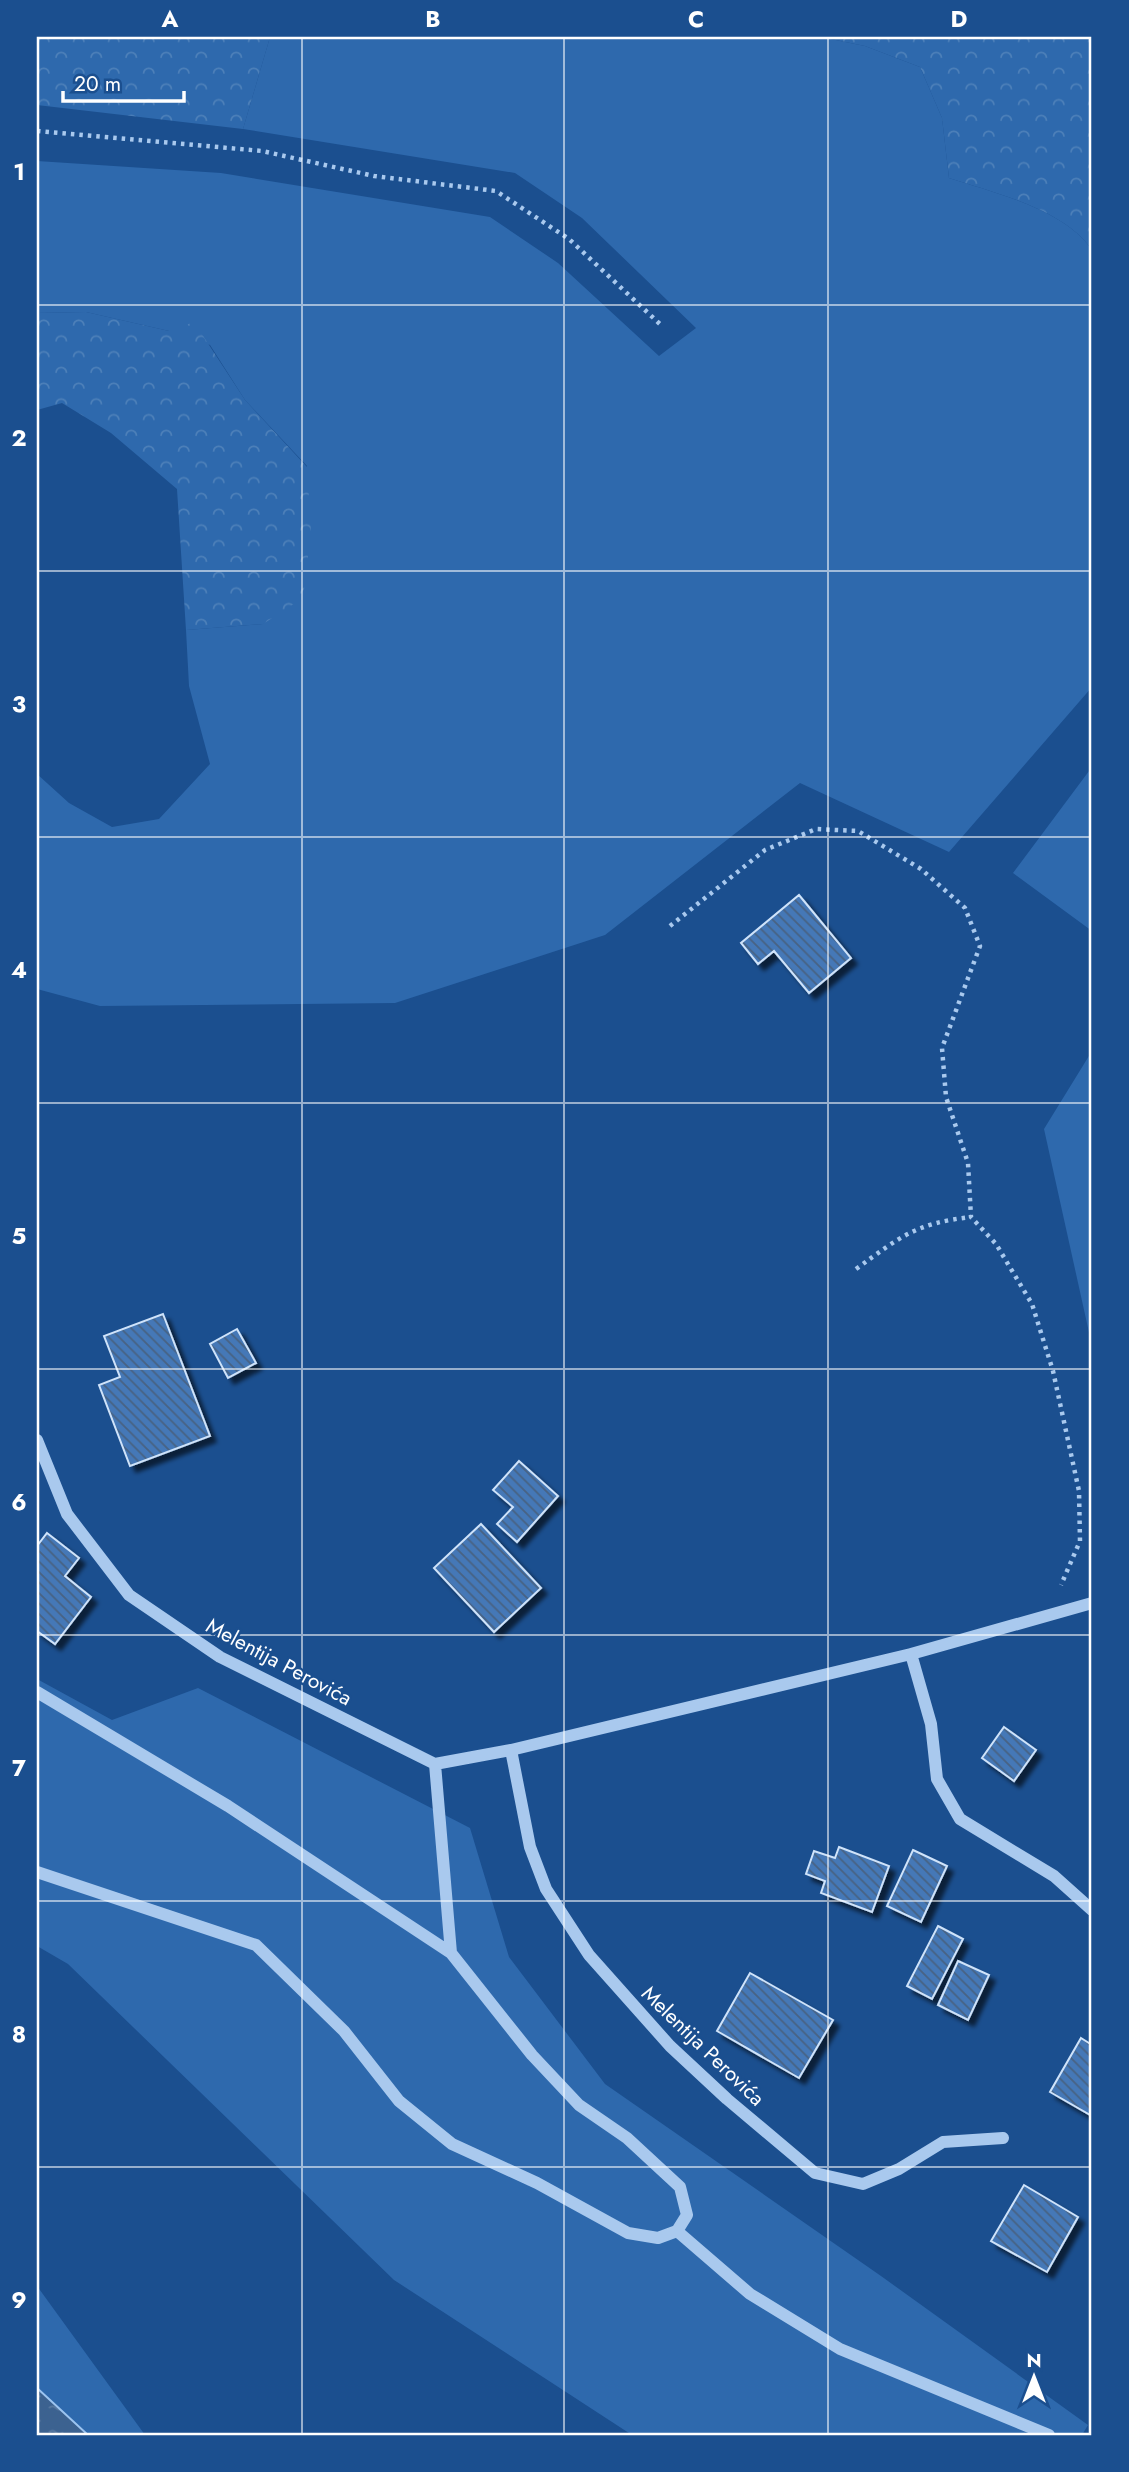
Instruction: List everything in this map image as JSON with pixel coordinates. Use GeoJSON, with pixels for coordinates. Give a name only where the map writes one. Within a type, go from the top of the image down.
{"type":"FeatureCollection","features":[{"type":"Feature","properties":{"kind":"street","name":"Melentija Perovića"},"geometry":{"type":"LineString","coordinates":[[37,1440],[67,1514],[129,1595],[220,1657],[435,1764]]}},
{"type":"Feature","properties":{"kind":"street"},"geometry":{"type":"LineString","coordinates":[[450,1953],[435,1764],[511,1750],[911,1654],[1092,1603]]}},
{"type":"Feature","properties":{"kind":"street"},"geometry":{"type":"LineString","coordinates":[[911,1654],[931,1724],[937,1779],[960,1819],[1054,1877],[1092,1910]]}},
{"type":"Feature","properties":{"kind":"street"},"geometry":{"type":"LineString","coordinates":[[37,1692],[228,1806],[450,1953],[532,2055],[579,2105],[627,2138],[680,2188],[687,2215],[677,2231],[658,2238],[628,2233],[537,2183],[453,2144],[399,2101],[344,2031],[257,1945],[37,1872]]}},
{"type":"Feature","properties":{"kind":"street","name":"Melentija Perovića"},"geometry":{"type":"LineString","coordinates":[[511,1750],[530,1847],[546,1889],[589,1955],[670,2046],[727,2099],[815,2173],[863,2184],[899,2169],[943,2142],[1003,2138]]}},
{"type":"Feature","properties":{"kind":"street"},"geometry":{"type":"LineString","coordinates":[[677,2231],[750,2294],[840,2349],[938,2392],[1049,2435]]}},
{"type":"Feature","properties":{"kind":"path"},"geometry":{"type":"LineString","coordinates":[[37,131],[262,151],[374,176],[496,191],[569,239],[662,326]]}},
{"type":"Feature","properties":{"kind":"path"},"geometry":{"type":"LineString","coordinates":[[670,926],[765,850],[816,830],[858,831],[921,869],[965,908],[980,946],[942,1048],[946,1097],[968,1163],[971,1217],[996,1244],[1032,1304],[1054,1371],[1079,1491],[1080,1541],[1048,1615]]}},
{"type":"Feature","properties":{"kind":"path"},"geometry":{"type":"LineString","coordinates":[[856,1269],[900,1237],[934,1221],[971,1217]]}},
{"type":"Feature","properties":{"kind":"green space"},"geometry":{"type":"Polygon","coordinates":[[[37,37],[270,37],[243,129],[37,105],[37,37]]]}},
{"type":"Feature","properties":{"kind":"green space"},"geometry":{"type":"Polygon","coordinates":[[[270,37],[821,37],[865,46],[920,67],[942,118],[949,178],[1047,213],[1080,236],[1092,250],[1092,687],[949,852],[800,783],[605,935],[395,1003],[100,1006],[37,989],[37,774],[69,803],[112,827],[159,819],[210,764],[189,686],[186,630],[263,624],[307,466],[245,400],[210,345],[169,331],[86,312],[37,313],[37,161],[221,173],[490,217],[558,263],[659,356],[696,328],[582,218],[515,173],[243,129],[270,37]]]}},
{"type":"Feature","properties":{"kind":"green space"},"geometry":{"type":"Polygon","coordinates":[[[821,37],[1092,37],[1092,250],[1080,236],[1047,213],[949,178],[942,118],[920,67],[865,46],[821,37]]]}},
{"type":"Feature","properties":{"kind":"green space"},"geometry":{"type":"Polygon","coordinates":[[[86,312],[169,331],[194,322],[245,400],[307,467],[311,532],[303,598],[263,624],[186,630],[177,489],[111,433],[62,403],[37,410],[37,313],[86,312]]]}},
{"type":"Feature","properties":{"kind":"green space"},"geometry":{"type":"Polygon","coordinates":[[[1092,767],[1092,931],[1013,873],[1092,767]]]}},
{"type":"Feature","properties":{"kind":"green space"},"geometry":{"type":"Polygon","coordinates":[[[1092,1051],[1092,1346],[1044,1129],[1092,1051]]]}},
{"type":"Feature","properties":{"kind":"green space"},"geometry":{"type":"Polygon","coordinates":[[[37,1679],[112,1720],[198,1688],[470,1828],[509,1957],[605,2084],[881,2276],[1088,2425],[1082,2435],[632,2435],[394,2280],[68,1964],[37,1946],[37,1679]]]}},
{"type":"Feature","properties":{"kind":"green space"},"geometry":{"type":"Polygon","coordinates":[[[37,2286],[145,2435],[88,2435],[37,2388],[37,2286]]]}},
{"type":"Feature","properties":{"kind":"water"},"geometry":{"type":"Polygon","coordinates":[[[37,2388],[88,2435],[37,2435],[37,2388]]]}},
{"type":"Feature","properties":{"kind":"building"},"geometry":{"type":"Polygon","coordinates":[[[799,895],[851,958],[809,993],[774,951],[758,964],[741,943],[799,895]]]}},
{"type":"Feature","properties":{"kind":"building"},"geometry":{"type":"Polygon","coordinates":[[[163,1314],[210,1436],[130,1466],[99,1385],[120,1377],[104,1336],[163,1314]]]}},
{"type":"Feature","properties":{"kind":"building"},"geometry":{"type":"Polygon","coordinates":[[[237,1329],[256,1363],[228,1378],[210,1344],[237,1329]]]}},
{"type":"Feature","properties":{"kind":"building"},"geometry":{"type":"Polygon","coordinates":[[[519,1461],[558,1496],[517,1542],[497,1524],[513,1507],[493,1490],[519,1461]]]}},
{"type":"Feature","properties":{"kind":"building"},"geometry":{"type":"Polygon","coordinates":[[[481,1524],[541,1588],[494,1632],[434,1568],[481,1524]]]}},
{"type":"Feature","properties":{"kind":"building"},"geometry":{"type":"Polygon","coordinates":[[[47,1533],[79,1558],[65,1576],[91,1597],[55,1644],[37,1631],[37,1546],[47,1533]]]}},
{"type":"Feature","properties":{"kind":"building"},"geometry":{"type":"Polygon","coordinates":[[[1004,1727],[1036,1750],[1014,1781],[982,1758],[1004,1727]]]}},
{"type":"Feature","properties":{"kind":"building"},"geometry":{"type":"Polygon","coordinates":[[[839,1847],[889,1866],[872,1912],[821,1893],[825,1881],[806,1874],[814,1851],[835,1858],[839,1847]]]}},
{"type":"Feature","properties":{"kind":"building"},"geometry":{"type":"Polygon","coordinates":[[[913,1850],[947,1866],[921,1922],[887,1906],[913,1850]]]}},
{"type":"Feature","properties":{"kind":"building"},"geometry":{"type":"Polygon","coordinates":[[[938,1926],[963,1939],[932,1999],[907,1986],[938,1926]]]}},
{"type":"Feature","properties":{"kind":"building"},"geometry":{"type":"Polygon","coordinates":[[[958,1961],[989,1975],[968,2020],[938,2005],[958,1961]]]}},
{"type":"Feature","properties":{"kind":"building"},"geometry":{"type":"Polygon","coordinates":[[[750,1973],[833,2020],[799,2078],[717,2031],[750,1973]]]}},
{"type":"Feature","properties":{"kind":"building"},"geometry":{"type":"Polygon","coordinates":[[[1081,2038],[1092,2045],[1092,2116],[1050,2092],[1081,2038]]]}},
{"type":"Feature","properties":{"kind":"building"},"geometry":{"type":"Polygon","coordinates":[[[1024,2185],[1078,2217],[1047,2272],[991,2241],[1024,2185]]]}}]}
